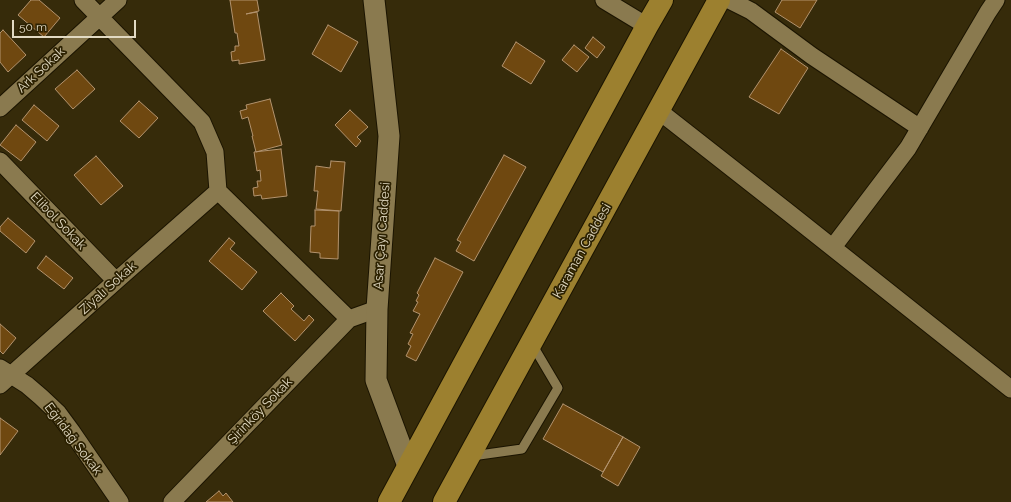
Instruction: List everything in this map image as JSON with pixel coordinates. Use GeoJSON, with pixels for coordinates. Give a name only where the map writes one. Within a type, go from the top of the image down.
{"type":"FeatureCollection","features":[{"type":"Feature","properties":{"kind":"highway"},"geometry":{"type":"LineString","coordinates":[[389,502],[662,0]]}},
{"type":"Feature","properties":{"kind":"highway","name":"Karaman Caddesi"},"geometry":{"type":"LineString","coordinates":[[444,502],[720,0]]}},
{"type":"Feature","properties":{"kind":"street"},"geometry":{"type":"LineString","coordinates":[[83,0],[202,122],[215,152],[218,191],[349,319],[377,309]]}},
{"type":"Feature","properties":{"kind":"street","name":"Ark Sokak"},"geometry":{"type":"LineString","coordinates":[[0,108],[118,0]]}},
{"type":"Feature","properties":{"kind":"street","name":"Asar Çayı Caddesi"},"geometry":{"type":"LineString","coordinates":[[374,0],[389,136],[377,309],[376,380],[408,466]]}},
{"type":"Feature","properties":{"kind":"street"},"geometry":{"type":"LineString","coordinates":[[604,0],[647,26]]}},
{"type":"Feature","properties":{"kind":"street"},"geometry":{"type":"LineString","coordinates":[[729,0],[750,11],[812,56],[920,128]]}},
{"type":"Feature","properties":{"kind":"street"},"geometry":{"type":"LineString","coordinates":[[833,247],[908,148],[996,0]]}},
{"type":"Feature","properties":{"kind":"street"},"geometry":{"type":"LineString","coordinates":[[658,111],[833,247],[1011,389]]}},
{"type":"Feature","properties":{"kind":"street","name":"Elibol Sokak"},"geometry":{"type":"LineString","coordinates":[[0,161],[116,281]]}},
{"type":"Feature","properties":{"kind":"street","name":"Ziyalı Sokak"},"geometry":{"type":"LineString","coordinates":[[4,376],[116,281],[218,191]]}},
{"type":"Feature","properties":{"kind":"street","name":"Şirinköy Sokak"},"geometry":{"type":"LineString","coordinates":[[172,502],[349,319]]}},
{"type":"Feature","properties":{"kind":"street","name":"Eğridağ Sokak"},"geometry":{"type":"LineString","coordinates":[[4,376],[26,385],[58,414],[120,502]]}},
{"type":"Feature","properties":{"kind":"lane"},"geometry":{"type":"LineString","coordinates":[[468,457],[522,449],[558,388],[531,342]]}},
{"type":"Feature","properties":{"kind":"building"},"geometry":{"type":"Polygon","coordinates":[[[31,0],[39,0],[60,18],[44,37],[18,15],[31,0]]]}},
{"type":"Feature","properties":{"kind":"building"},"geometry":{"type":"Polygon","coordinates":[[[230,0],[257,0],[259,11],[246,14],[257,12],[265,60],[239,64],[239,60],[232,61],[231,52],[235,51],[235,46],[239,46],[237,33],[235,33],[230,0]]]}},
{"type":"Feature","properties":{"kind":"building"},"geometry":{"type":"Polygon","coordinates":[[[782,0],[817,0],[800,28],[775,12],[782,0]]]}},
{"type":"Feature","properties":{"kind":"building"},"geometry":{"type":"Polygon","coordinates":[[[328,25],[358,42],[341,72],[312,54],[328,25]]]}},
{"type":"Feature","properties":{"kind":"building"},"geometry":{"type":"Polygon","coordinates":[[[3,30],[26,55],[8,72],[0,62],[0,33],[3,30]]]}},
{"type":"Feature","properties":{"kind":"building"},"geometry":{"type":"Polygon","coordinates":[[[593,37],[605,47],[597,58],[585,48],[593,37]]]}},
{"type":"Feature","properties":{"kind":"building"},"geometry":{"type":"Polygon","coordinates":[[[516,42],[545,61],[531,84],[502,66],[516,42]]]}},
{"type":"Feature","properties":{"kind":"building"},"geometry":{"type":"Polygon","coordinates":[[[574,45],[589,57],[577,72],[562,60],[574,45]]]}},
{"type":"Feature","properties":{"kind":"building"},"geometry":{"type":"Polygon","coordinates":[[[781,49],[808,68],[779,114],[749,97],[781,49]]]}},
{"type":"Feature","properties":{"kind":"building"},"geometry":{"type":"Polygon","coordinates":[[[77,70],[95,89],[73,109],[55,89],[77,70]]]}},
{"type":"Feature","properties":{"kind":"building"},"geometry":{"type":"Polygon","coordinates":[[[270,99],[282,145],[256,152],[248,117],[242,119],[240,111],[247,109],[246,105],[270,99]]]}},
{"type":"Feature","properties":{"kind":"building"},"geometry":{"type":"Polygon","coordinates":[[[139,101],[158,118],[139,138],[120,121],[139,101]]]}},
{"type":"Feature","properties":{"kind":"building"},"geometry":{"type":"Polygon","coordinates":[[[34,105],[59,126],[47,141],[22,120],[34,105]]]}},
{"type":"Feature","properties":{"kind":"building"},"geometry":{"type":"Polygon","coordinates":[[[350,110],[368,127],[357,137],[361,141],[356,147],[335,125],[350,110]]]}},
{"type":"Feature","properties":{"kind":"building"},"geometry":{"type":"Polygon","coordinates":[[[16,125],[36,142],[21,161],[0,145],[16,125]]]}},
{"type":"Feature","properties":{"kind":"building"},"geometry":{"type":"Polygon","coordinates":[[[281,149],[287,196],[262,199],[261,195],[254,196],[253,188],[258,187],[257,181],[261,181],[260,170],[257,171],[254,152],[281,149]]]}},
{"type":"Feature","properties":{"kind":"building"},"geometry":{"type":"Polygon","coordinates":[[[504,155],[526,167],[474,261],[456,251],[461,242],[457,240],[504,155]]]}},
{"type":"Feature","properties":{"kind":"building"},"geometry":{"type":"Polygon","coordinates":[[[96,156],[123,186],[101,205],[74,175],[96,156]]]}},
{"type":"Feature","properties":{"kind":"building"},"geometry":{"type":"Polygon","coordinates":[[[331,161],[345,162],[341,211],[316,209],[318,191],[314,191],[316,166],[330,168],[331,161]]]}},
{"type":"Feature","properties":{"kind":"building"},"geometry":{"type":"Polygon","coordinates":[[[315,210],[339,211],[338,259],[320,258],[320,253],[310,252],[311,226],[315,226],[315,210]]]}},
{"type":"Feature","properties":{"kind":"building"},"geometry":{"type":"Polygon","coordinates":[[[8,218],[35,241],[26,253],[0,231],[0,227],[8,218]]]}},
{"type":"Feature","properties":{"kind":"building"},"geometry":{"type":"Polygon","coordinates":[[[229,238],[235,243],[230,249],[257,272],[242,290],[209,261],[229,238]]]}},
{"type":"Feature","properties":{"kind":"building"},"geometry":{"type":"Polygon","coordinates":[[[46,256],[73,278],[64,289],[37,268],[46,256]]]}},
{"type":"Feature","properties":{"kind":"building"},"geometry":{"type":"Polygon","coordinates":[[[435,258],[463,272],[416,361],[406,356],[411,346],[408,344],[413,334],[410,333],[420,314],[413,311],[418,302],[416,301],[419,295],[417,293],[435,258]]]}},
{"type":"Feature","properties":{"kind":"building"},"geometry":{"type":"Polygon","coordinates":[[[281,293],[294,306],[291,309],[304,321],[309,315],[314,320],[295,341],[263,311],[281,293]]]}},
{"type":"Feature","properties":{"kind":"building"},"geometry":{"type":"Polygon","coordinates":[[[0,324],[16,338],[3,354],[0,351],[0,324]]]}},
{"type":"Feature","properties":{"kind":"building"},"geometry":{"type":"Polygon","coordinates":[[[563,404],[623,437],[603,472],[543,439],[563,404]]]}},
{"type":"Feature","properties":{"kind":"building"},"geometry":{"type":"Polygon","coordinates":[[[0,418],[18,431],[0,455],[0,418]]]}},
{"type":"Feature","properties":{"kind":"building"},"geometry":{"type":"Polygon","coordinates":[[[623,437],[640,447],[618,486],[601,476],[623,437]]]}},
{"type":"Feature","properties":{"kind":"building"},"geometry":{"type":"Polygon","coordinates":[[[219,491],[223,496],[226,493],[233,502],[206,502],[219,491]]]}}]}
